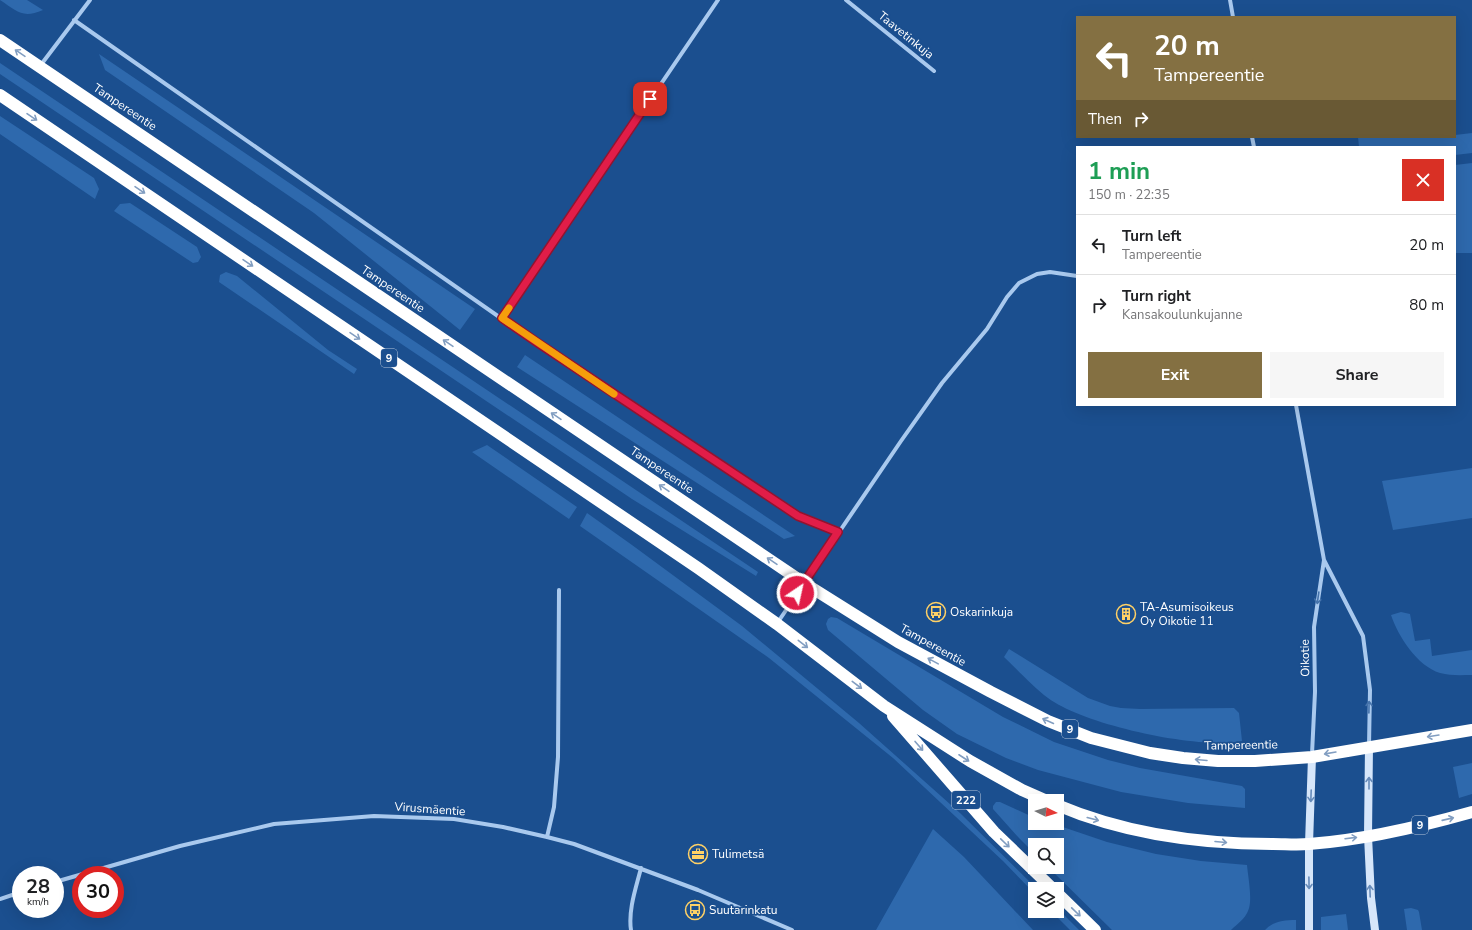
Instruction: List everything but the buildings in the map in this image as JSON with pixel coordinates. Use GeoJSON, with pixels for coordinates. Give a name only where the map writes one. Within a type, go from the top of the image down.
{"type":"FeatureCollection","features":[{"type":"Feature","properties":{"kind":"highway","name":"Tampereentie"},"geometry":{"type":"LineString","coordinates":[[0,40],[804,583],[898,642],[990,692],[1048,721],[1091,738],[1150,753],[1211,761],[1256,760],[1312,757],[1369,746]]}},
{"type":"Feature","properties":{"kind":"highway","name":"9"},"geometry":{"type":"LineString","coordinates":[[0,95],[685,559],[777,624],[884,706],[970,761],[1031,794]]}},
{"type":"Feature","properties":{"kind":"highway","name":"222"},"geometry":{"type":"LineString","coordinates":[[884,706],[994,832],[1046,882]]}},
{"type":"Feature","properties":{"kind":"highway","name":"9"},"geometry":{"type":"LineString","coordinates":[[1369,746],[1472,730]]}},
{"type":"Feature","properties":{"kind":"highway","name":"9"},"geometry":{"type":"LineString","coordinates":[[1064,808],[1084,816],[1137,831],[1192,840],[1240,844],[1308,844],[1368,836],[1472,812]]}},
{"type":"Feature","properties":{"kind":"highway"},"geometry":{"type":"LineString","coordinates":[[1064,900],[1095,930]]}},
{"type":"Feature","properties":{"kind":"main road"},"geometry":{"type":"LineString","coordinates":[[1369,746],[1368,836],[1371,898],[1375,930]]}},
{"type":"Feature","properties":{"kind":"main road"},"geometry":{"type":"LineString","coordinates":[[1309,930],[1308,844],[1312,757]]}},
{"type":"Feature","properties":{"kind":"street"},"geometry":{"type":"LineString","coordinates":[[40,67],[90,0]]}},
{"type":"Feature","properties":{"kind":"street"},"geometry":{"type":"LineString","coordinates":[[502,318],[718,0]]}},
{"type":"Feature","properties":{"kind":"street","name":"Taavetinkuja"},"geometry":{"type":"LineString","coordinates":[[846,0],[934,71]]}},
{"type":"Feature","properties":{"kind":"street"},"geometry":{"type":"LineString","coordinates":[[1230,0],[1233,16]]}},
{"type":"Feature","properties":{"kind":"street"},"geometry":{"type":"LineString","coordinates":[[74,20],[538,344],[798,516],[838,532]]}},
{"type":"Feature","properties":{"kind":"street"},"geometry":{"type":"LineString","coordinates":[[777,624],[838,532],[942,383],[987,329],[1006,297],[1019,283],[1037,274],[1050,272],[1076,276]]}},
{"type":"Feature","properties":{"kind":"street","name":"Oikotie"},"geometry":{"type":"LineString","coordinates":[[1296,406],[1324,560],[1363,636],[1370,690],[1369,746]]}},
{"type":"Feature","properties":{"kind":"street","name":"Oikotie"},"geometry":{"type":"LineString","coordinates":[[1312,757],[1315,692],[1314,627],[1324,560]]}},
{"type":"Feature","properties":{"kind":"street"},"geometry":{"type":"LineString","coordinates":[[548,837],[554,807],[558,757],[559,590]]}},
{"type":"Feature","properties":{"kind":"street","name":"Virusmäentie"},"geometry":{"type":"LineString","coordinates":[[64,879],[180,846],[274,824],[374,816],[467,820],[574,844],[641,868],[792,930]]}},
{"type":"Feature","properties":{"kind":"street"},"geometry":{"type":"LineString","coordinates":[[631,930],[629,922],[633,897],[641,868]]}},
{"type":"Feature","properties":{"kind":"street"},"geometry":{"type":"LineString","coordinates":[[0,898],[12,895]]}},
{"type":"Feature","properties":{"kind":"shaded area"},"geometry":{"type":"Polygon","coordinates":[[[0,0],[27,0],[43,10],[36,13],[25,14],[0,0]]]}},
{"type":"Feature","properties":{"kind":"shaded area"},"geometry":{"type":"Polygon","coordinates":[[[99,54],[475,309],[460,330],[314,213],[105,70],[99,54]]]}},
{"type":"Feature","properties":{"kind":"shaded area"},"geometry":{"type":"Polygon","coordinates":[[[0,63],[758,572],[756,576],[632,499],[0,74],[0,63]]]}},
{"type":"Feature","properties":{"kind":"shaded area"},"geometry":{"type":"Polygon","coordinates":[[[0,116],[94,178],[99,189],[95,199],[0,134],[0,116]]]}},
{"type":"Feature","properties":{"kind":"shaded area"},"geometry":{"type":"Polygon","coordinates":[[[1472,133],[1472,153],[1456,155],[1456,146],[1359,146],[1358,138],[1456,138],[1456,135],[1472,133]]]}},
{"type":"Feature","properties":{"kind":"shaded area"},"geometry":{"type":"Polygon","coordinates":[[[1472,163],[1472,253],[1456,253],[1456,165],[1472,163]]]}},
{"type":"Feature","properties":{"kind":"shaded area"},"geometry":{"type":"Polygon","coordinates":[[[130,203],[197,247],[201,257],[198,262],[193,263],[114,211],[120,204],[130,203]]]}},
{"type":"Feature","properties":{"kind":"shaded area"},"geometry":{"type":"Polygon","coordinates":[[[226,272],[237,276],[328,350],[357,369],[354,374],[219,282],[220,275],[226,272]]]}},
{"type":"Feature","properties":{"kind":"shaded area"},"geometry":{"type":"Polygon","coordinates":[[[525,355],[795,536],[784,539],[517,367],[525,355]]]}},
{"type":"Feature","properties":{"kind":"shaded area"},"geometry":{"type":"Polygon","coordinates":[[[487,445],[577,507],[569,519],[472,452],[487,445]]]}},
{"type":"Feature","properties":{"kind":"shaded area"},"geometry":{"type":"Polygon","coordinates":[[[1472,468],[1472,518],[1393,530],[1382,481],[1472,468]]]}},
{"type":"Feature","properties":{"kind":"shaded area"},"geometry":{"type":"Polygon","coordinates":[[[587,513],[742,626],[859,723],[960,813],[1030,882],[1028,882],[1028,887],[1003,861],[893,758],[769,658],[580,526],[587,513]]]}},
{"type":"Feature","properties":{"kind":"shaded area"},"geometry":{"type":"Polygon","coordinates":[[[1401,612],[1410,614],[1415,641],[1430,639],[1432,656],[1472,650],[1472,675],[1440,673],[1424,664],[1416,657],[1398,632],[1391,615],[1401,612]]]}},
{"type":"Feature","properties":{"kind":"shaded area"},"geometry":{"type":"Polygon","coordinates":[[[831,617],[837,618],[1003,717],[1054,742],[1108,760],[1140,768],[1242,786],[1245,789],[1245,808],[1188,803],[1121,792],[1038,770],[1006,758],[957,734],[923,710],[828,630],[826,624],[828,619],[831,617]]]}},
{"type":"Feature","properties":{"kind":"shaded area"},"geometry":{"type":"Polygon","coordinates":[[[1009,649],[1088,698],[1110,706],[1140,709],[1234,708],[1239,713],[1242,741],[1223,743],[1199,742],[1171,738],[1114,726],[1087,717],[1065,708],[1048,698],[1037,689],[1004,657],[1009,649]]]}},
{"type":"Feature","properties":{"kind":"shaded area"},"geometry":{"type":"Polygon","coordinates":[[[1472,763],[1472,794],[1459,798],[1453,767],[1472,763]]]}},
{"type":"Feature","properties":{"kind":"shaded area"},"geometry":{"type":"Polygon","coordinates":[[[996,802],[1000,802],[1028,815],[1028,830],[1064,830],[1064,827],[1107,842],[1156,854],[1201,861],[1247,865],[1250,901],[1247,914],[1231,930],[1112,930],[1055,874],[1064,874],[1064,838],[1028,838],[1028,847],[993,809],[996,802]]]}},
{"type":"Feature","properties":{"kind":"shaded area"},"geometry":{"type":"Polygon","coordinates":[[[933,829],[964,857],[1033,930],[876,930],[933,829]]]}},
{"type":"Feature","properties":{"kind":"shaded area"},"geometry":{"type":"Polygon","coordinates":[[[1411,908],[1418,910],[1419,912],[1422,930],[1407,930],[1404,909],[1411,908]]]}},
{"type":"Feature","properties":{"kind":"shaded area"},"geometry":{"type":"Polygon","coordinates":[[[1346,914],[1348,930],[1321,930],[1321,917],[1346,914]]]}},
{"type":"Feature","properties":{"kind":"shaded area"},"geometry":{"type":"Polygon","coordinates":[[[1064,915],[1079,930],[1070,930],[1058,918],[1064,918],[1064,915]]]}},
{"type":"Feature","properties":{"kind":"shaded area"},"geometry":{"type":"Polygon","coordinates":[[[1296,920],[1296,930],[1265,930],[1279,922],[1296,920]]]}},
{"type":"Feature","properties":{"kind":"slow traffic"},"geometry":{"type":"LineString","coordinates":[[509,308],[502,318],[614,394]]}},
{"type":"Feature","properties":{"kind":"place","name":"Oskarinkuja"},"geometry":{"type":"Point","coordinates":[936,612]}},
{"type":"Feature","properties":{"kind":"place","name":"TA-Asumisoikeus Oy Oikotie 11"},"geometry":{"type":"Point","coordinates":[1126,614]}},
{"type":"Feature","properties":{"kind":"place","name":"Tulimetsä"},"geometry":{"type":"Point","coordinates":[698,854]}},
{"type":"Feature","properties":{"kind":"place","name":"Suutarinkatu"},"geometry":{"type":"Point","coordinates":[695,910]}},
{"type":"Feature","properties":{"kind":"route"},"geometry":{"type":"LineString","coordinates":[[650,99],[502,318],[525,335],[798,516],[838,532],[797,593]]}}]}
